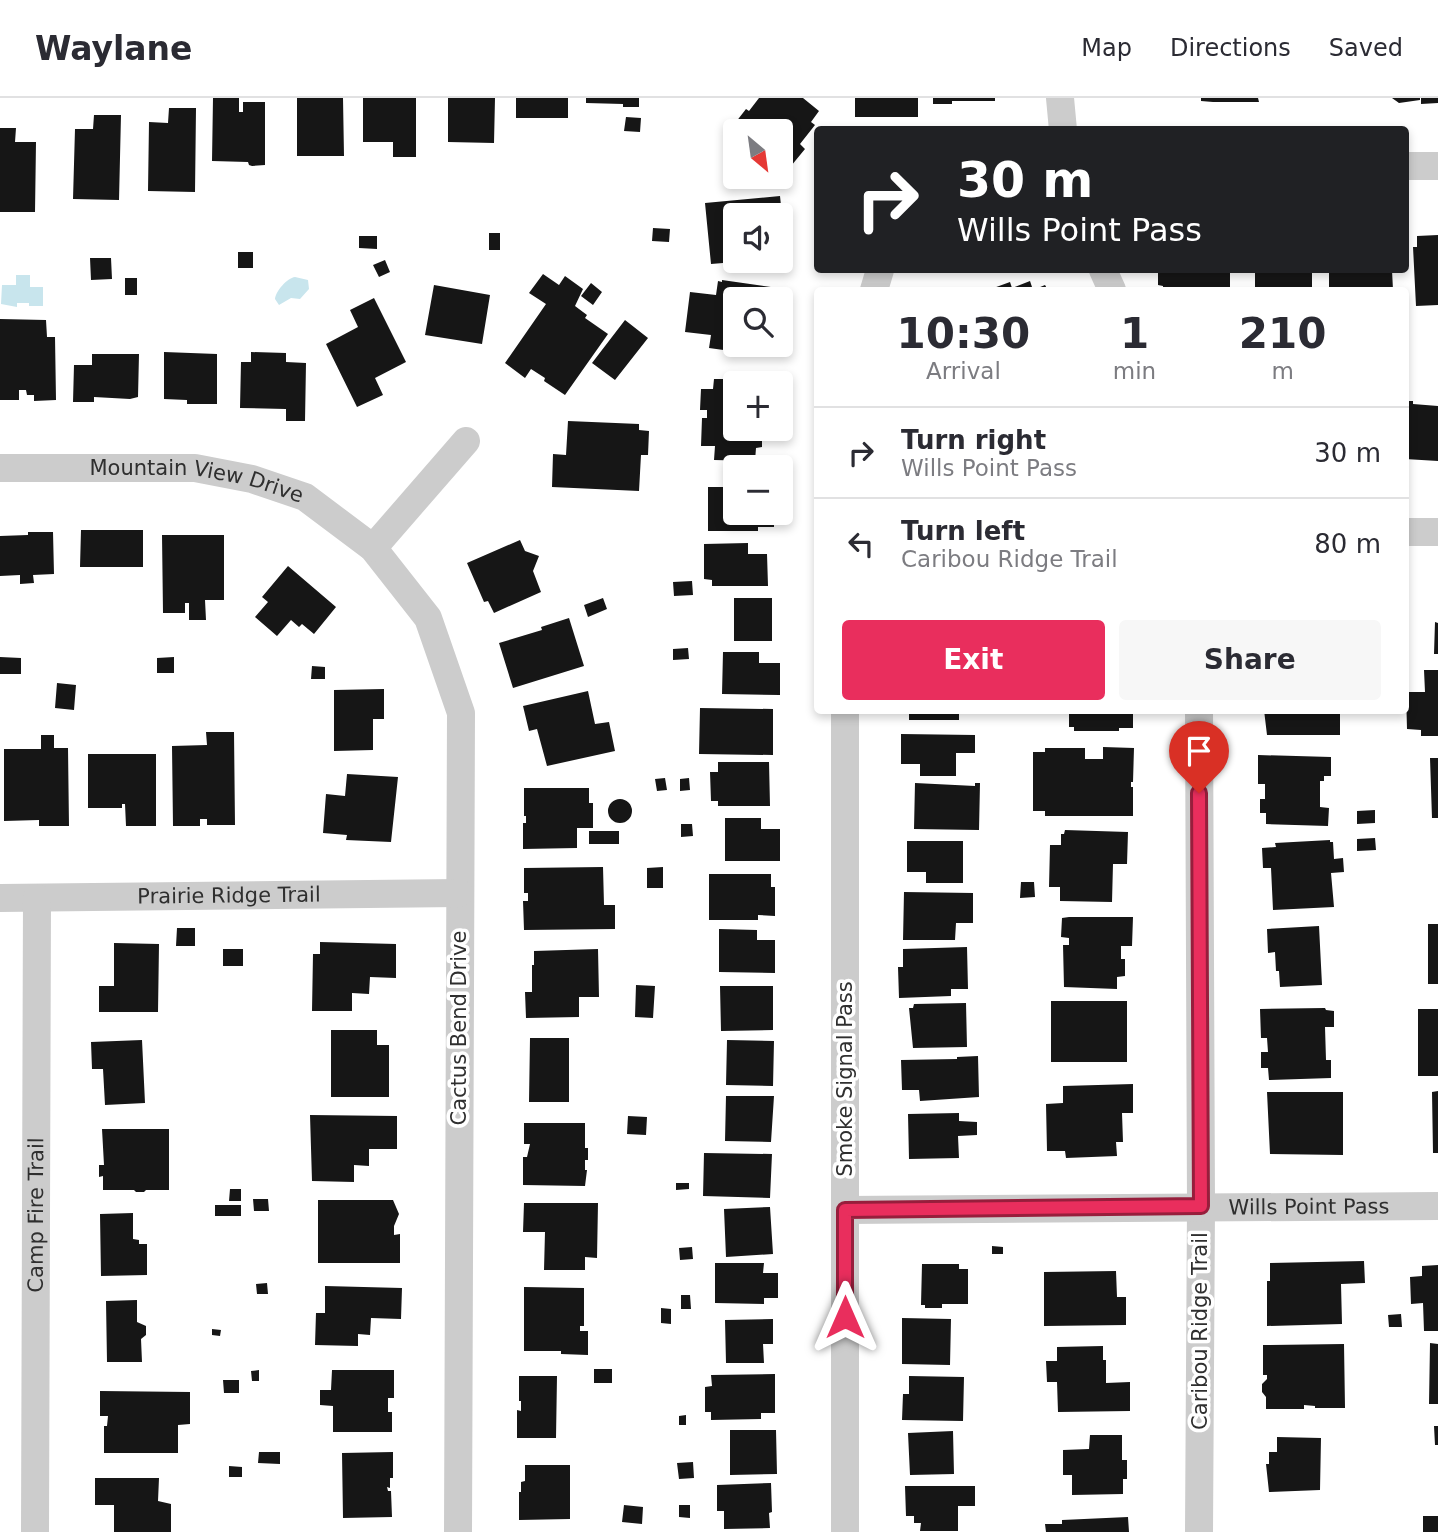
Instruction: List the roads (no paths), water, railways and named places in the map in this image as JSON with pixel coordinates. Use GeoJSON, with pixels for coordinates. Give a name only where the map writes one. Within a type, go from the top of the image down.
{"type":"FeatureCollection","features":[{"type":"Feature","properties":{"kind":"street"},"geometry":{"type":"LineString","coordinates":[[1060,98],[1063,126]]}},
{"type":"Feature","properties":{"kind":"street"},"geometry":{"type":"LineString","coordinates":[[1409,166],[1438,166]]}},
{"type":"Feature","properties":{"kind":"street"},"geometry":{"type":"LineString","coordinates":[[373,548],[466,441]]}},
{"type":"Feature","properties":{"kind":"street","name":"Mountain View Drive"},"geometry":{"type":"LineString","coordinates":[[0,468],[195,468],[252,480],[305,498],[373,548]]}},
{"type":"Feature","properties":{"kind":"street"},"geometry":{"type":"LineString","coordinates":[[1409,532],[1438,532]]}},
{"type":"Feature","properties":{"kind":"street","name":"Cactus Bend Drive"},"geometry":{"type":"LineString","coordinates":[[373,548],[428,618],[461,713],[458,1532]]}},
{"type":"Feature","properties":{"kind":"street","name":"Smoke Signal Pass"},"geometry":{"type":"LineString","coordinates":[[845,714],[845,1532]]}},
{"type":"Feature","properties":{"kind":"street","name":"Caribou Ridge Trail"},"geometry":{"type":"LineString","coordinates":[[1199,714],[1199,1532]]}},
{"type":"Feature","properties":{"kind":"street","name":"Prairie Ridge Trail"},"geometry":{"type":"LineString","coordinates":[[0,898],[459,893]]}},
{"type":"Feature","properties":{"kind":"street","name":"Camp Fire Trail"},"geometry":{"type":"LineString","coordinates":[[35,1532],[37,898]]}},
{"type":"Feature","properties":{"kind":"street","name":"Wills Point Pass"},"geometry":{"type":"LineString","coordinates":[[845,1210],[1438,1206]]}},
{"type":"Feature","properties":{"kind":"water"},"geometry":{"type":"Polygon","coordinates":[[[16,275],[30,275],[30,287],[43,287],[43,306],[29,306],[29,303],[17,303],[17,307],[1,304],[2,285],[16,285],[16,275]]]}},
{"type":"Feature","properties":{"kind":"water"},"geometry":{"type":"Polygon","coordinates":[[[295,277],[308,280],[309,289],[300,299],[291,298],[279,305],[275,299],[277,292],[285,282],[295,277]]]}}]}
